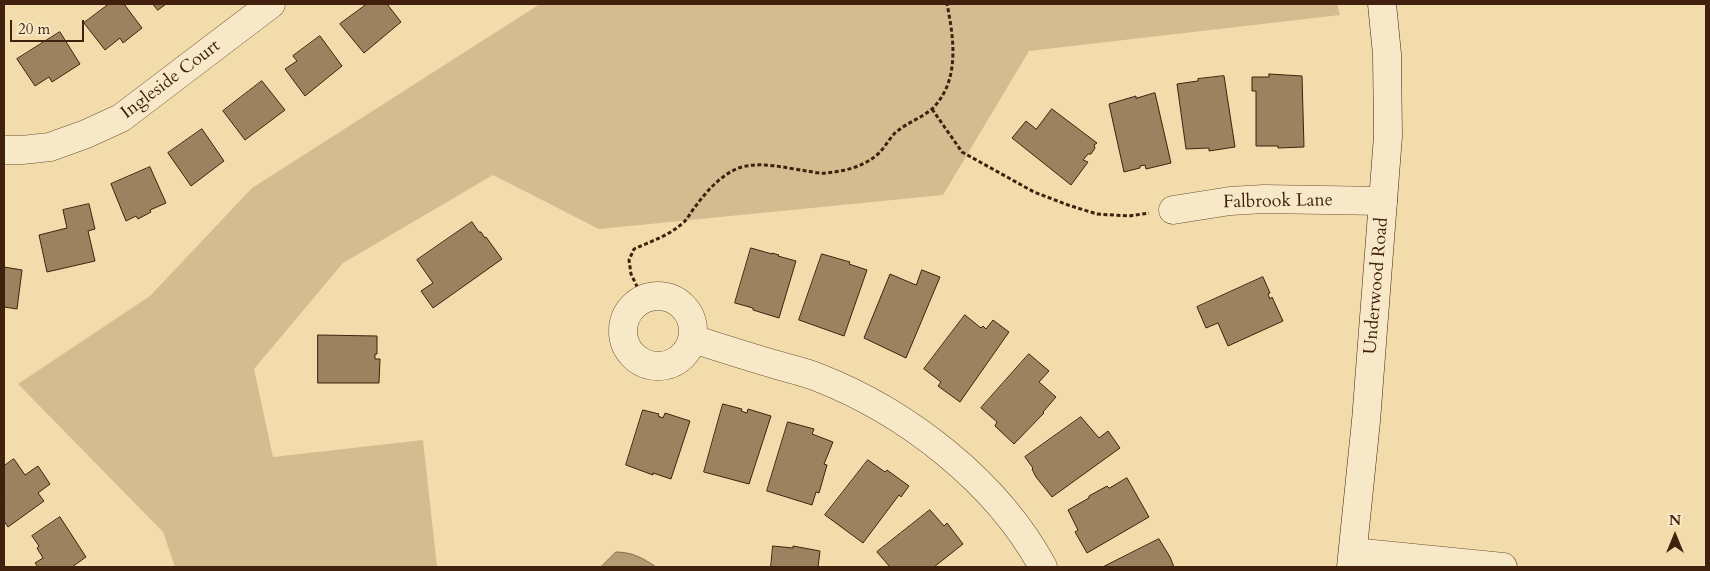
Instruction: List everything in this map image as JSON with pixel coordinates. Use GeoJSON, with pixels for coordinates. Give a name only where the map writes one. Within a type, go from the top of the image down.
{"type":"FeatureCollection","features":[{"type":"Feature","properties":{"kind":"street","name":"Ingleside Court"},"geometry":{"type":"LineString","coordinates":[[4,150],[50,147],[86,134],[121,118],[271,4]]}},
{"type":"Feature","properties":{"kind":"street","name":"Underwood Road"},"geometry":{"type":"LineString","coordinates":[[1352,560],[1366,421],[1388,136],[1386,54],[1382,4]]}},
{"type":"Feature","properties":{"kind":"street","name":"Falbrook Lane"},"geometry":{"type":"LineString","coordinates":[[1173,210],[1230,201],[1264,199],[1383,201]]}},
{"type":"Feature","properties":{"kind":"street"},"geometry":{"type":"LineString","coordinates":[[660,295],[679,301],[688,310],[694,325],[693,339],[686,354],[677,361],[664,366],[646,364],[634,357],[625,344],[623,332],[625,318],[632,306],[643,299],[660,295]]}},
{"type":"Feature","properties":{"kind":"street"},"geometry":{"type":"LineString","coordinates":[[693,339],[817,377],[854,394],[905,422],[944,450],[982,486],[1012,519],[1043,567]]}},
{"type":"Feature","properties":{"kind":"street"},"geometry":{"type":"LineString","coordinates":[[1352,560],[1503,567]]}},
{"type":"Feature","properties":{"kind":"path"},"geometry":{"type":"LineString","coordinates":[[643,299],[631,274],[629,260],[634,249],[663,237],[678,228],[716,182],[736,169],[753,165],[824,174],[852,169],[867,162],[880,152],[895,133],[932,109],[947,89],[952,71],[950,20],[947,4]]}},
{"type":"Feature","properties":{"kind":"path"},"geometry":{"type":"LineString","coordinates":[[932,109],[962,152],[1034,192],[1098,214],[1129,216],[1173,210]]}},
{"type":"Feature","properties":{"kind":"shaded area"},"geometry":{"type":"Polygon","coordinates":[[[540,4],[1337,4],[1340,15],[1029,51],[943,195],[599,229],[493,175],[343,263],[254,369],[273,457],[423,440],[437,567],[175,567],[163,532],[18,384],[150,296],[252,188],[540,4]]]}},
{"type":"Feature","properties":{"kind":"shaded area"},"geometry":{"type":"Polygon","coordinates":[[[616,552],[637,556],[656,567],[601,567],[616,552]]]}},
{"type":"Feature","properties":{"kind":"building"},"geometry":{"type":"Polygon","coordinates":[[[109,4],[124,4],[142,28],[123,43],[120,38],[105,50],[84,23],[109,4]]]}},
{"type":"Feature","properties":{"kind":"building"},"geometry":{"type":"Polygon","coordinates":[[[153,4],[166,4],[158,10],[153,4]]]}},
{"type":"Feature","properties":{"kind":"building"},"geometry":{"type":"Polygon","coordinates":[[[367,4],[387,4],[401,22],[364,53],[340,24],[367,4]]]}},
{"type":"Feature","properties":{"kind":"building"},"geometry":{"type":"Polygon","coordinates":[[[60,32],[80,64],[52,82],[49,77],[35,86],[17,59],[60,32]]]}},
{"type":"Feature","properties":{"kind":"building"},"geometry":{"type":"Polygon","coordinates":[[[320,36],[342,66],[305,96],[285,69],[297,61],[293,56],[320,36]]]}},
{"type":"Feature","properties":{"kind":"building"},"geometry":{"type":"Polygon","coordinates":[[[1269,74],[1302,76],[1304,147],[1278,148],[1278,146],[1256,146],[1256,91],[1252,91],[1252,77],[1269,77],[1269,74]]]}},
{"type":"Feature","properties":{"kind":"building"},"geometry":{"type":"Polygon","coordinates":[[[1224,76],[1235,147],[1209,151],[1209,148],[1186,149],[1177,84],[1224,76]]]}},
{"type":"Feature","properties":{"kind":"building"},"geometry":{"type":"Polygon","coordinates":[[[262,81],[285,110],[245,140],[223,111],[262,81]]]}},
{"type":"Feature","properties":{"kind":"building"},"geometry":{"type":"Polygon","coordinates":[[[1155,93],[1171,163],[1146,169],[1145,165],[1124,172],[1109,104],[1136,96],[1136,98],[1155,93]]]}},
{"type":"Feature","properties":{"kind":"building"},"geometry":{"type":"Polygon","coordinates":[[[1052,109],[1097,143],[1094,145],[1095,148],[1091,154],[1088,154],[1083,160],[1088,162],[1071,185],[1012,138],[1026,121],[1036,129],[1052,109]]]}},
{"type":"Feature","properties":{"kind":"building"},"geometry":{"type":"Polygon","coordinates":[[[202,129],[224,161],[191,186],[168,153],[202,129]]]}},
{"type":"Feature","properties":{"kind":"building"},"geometry":{"type":"Polygon","coordinates":[[[150,167],[166,203],[150,210],[151,212],[138,219],[136,216],[126,221],[111,184],[150,167]]]}},
{"type":"Feature","properties":{"kind":"building"},"geometry":{"type":"Polygon","coordinates":[[[89,204],[95,229],[88,231],[95,261],[47,272],[39,235],[67,228],[63,210],[89,204]]]}},
{"type":"Feature","properties":{"kind":"building"},"geometry":{"type":"Polygon","coordinates":[[[472,222],[502,259],[433,308],[421,291],[433,283],[417,260],[472,222]]]}},
{"type":"Feature","properties":{"kind":"building"},"geometry":{"type":"Polygon","coordinates":[[[751,248],[796,261],[779,318],[735,303],[751,248]]]}},
{"type":"Feature","properties":{"kind":"building"},"geometry":{"type":"Polygon","coordinates":[[[822,254],[850,262],[849,264],[867,270],[844,336],[799,320],[822,254]]]}},
{"type":"Feature","properties":{"kind":"building"},"geometry":{"type":"Polygon","coordinates":[[[4,267],[22,270],[17,309],[4,307],[4,267]]]}},
{"type":"Feature","properties":{"kind":"building"},"geometry":{"type":"Polygon","coordinates":[[[922,270],[940,277],[906,358],[864,338],[890,274],[916,285],[922,270]]]}},
{"type":"Feature","properties":{"kind":"building"},"geometry":{"type":"Polygon","coordinates":[[[1263,277],[1270,293],[1268,294],[1270,299],[1272,297],[1283,321],[1228,346],[1218,323],[1206,328],[1197,307],[1263,277]]]}},
{"type":"Feature","properties":{"kind":"building"},"geometry":{"type":"Polygon","coordinates":[[[965,315],[981,328],[983,326],[986,329],[993,320],[1009,332],[960,402],[938,386],[941,382],[924,369],[965,315]]]}},
{"type":"Feature","properties":{"kind":"building"},"geometry":{"type":"Polygon","coordinates":[[[318,335],[377,336],[377,354],[375,354],[375,359],[380,359],[379,383],[318,383],[318,335]]]}},
{"type":"Feature","properties":{"kind":"building"},"geometry":{"type":"Polygon","coordinates":[[[1029,354],[1049,371],[1039,382],[1056,397],[1044,413],[1014,444],[995,426],[997,422],[981,408],[1029,354]]]}},
{"type":"Feature","properties":{"kind":"building"},"geometry":{"type":"Polygon","coordinates":[[[723,404],[742,409],[741,411],[747,413],[748,409],[771,416],[749,484],[704,472],[723,404]]]}},
{"type":"Feature","properties":{"kind":"building"},"geometry":{"type":"Polygon","coordinates":[[[643,410],[659,414],[658,416],[663,418],[665,413],[690,421],[671,479],[653,473],[653,475],[626,465],[643,410]]]}},
{"type":"Feature","properties":{"kind":"building"},"geometry":{"type":"Polygon","coordinates":[[[1081,417],[1099,438],[1108,431],[1120,448],[1052,497],[1036,477],[1033,468],[1025,457],[1081,417]]]}},
{"type":"Feature","properties":{"kind":"building"},"geometry":{"type":"Polygon","coordinates":[[[788,422],[814,429],[812,434],[833,442],[824,464],[827,465],[819,493],[816,492],[812,505],[767,491],[788,422]]]}},
{"type":"Feature","properties":{"kind":"building"},"geometry":{"type":"Polygon","coordinates":[[[14,459],[25,475],[38,466],[50,484],[38,493],[44,501],[8,527],[4,521],[4,466],[14,459]]]}},
{"type":"Feature","properties":{"kind":"building"},"geometry":{"type":"Polygon","coordinates":[[[868,460],[885,472],[887,470],[909,486],[901,497],[899,495],[863,543],[825,515],[868,460]]]}},
{"type":"Feature","properties":{"kind":"building"},"geometry":{"type":"Polygon","coordinates":[[[1127,478],[1149,517],[1087,553],[1075,532],[1078,530],[1068,510],[1107,486],[1109,488],[1127,478]]]}},
{"type":"Feature","properties":{"kind":"building"},"geometry":{"type":"Polygon","coordinates":[[[930,510],[944,526],[947,523],[963,544],[934,567],[890,567],[877,552],[930,510]]]}},
{"type":"Feature","properties":{"kind":"building"},"geometry":{"type":"Polygon","coordinates":[[[60,517],[86,557],[72,567],[38,567],[35,563],[43,558],[37,548],[39,546],[32,536],[60,517]]]}},
{"type":"Feature","properties":{"kind":"building"},"geometry":{"type":"Polygon","coordinates":[[[1159,539],[1174,567],[1103,567],[1159,539]]]}},
{"type":"Feature","properties":{"kind":"building"},"geometry":{"type":"Polygon","coordinates":[[[773,546],[793,548],[793,546],[820,551],[818,567],[771,567],[773,546]]]}}]}
